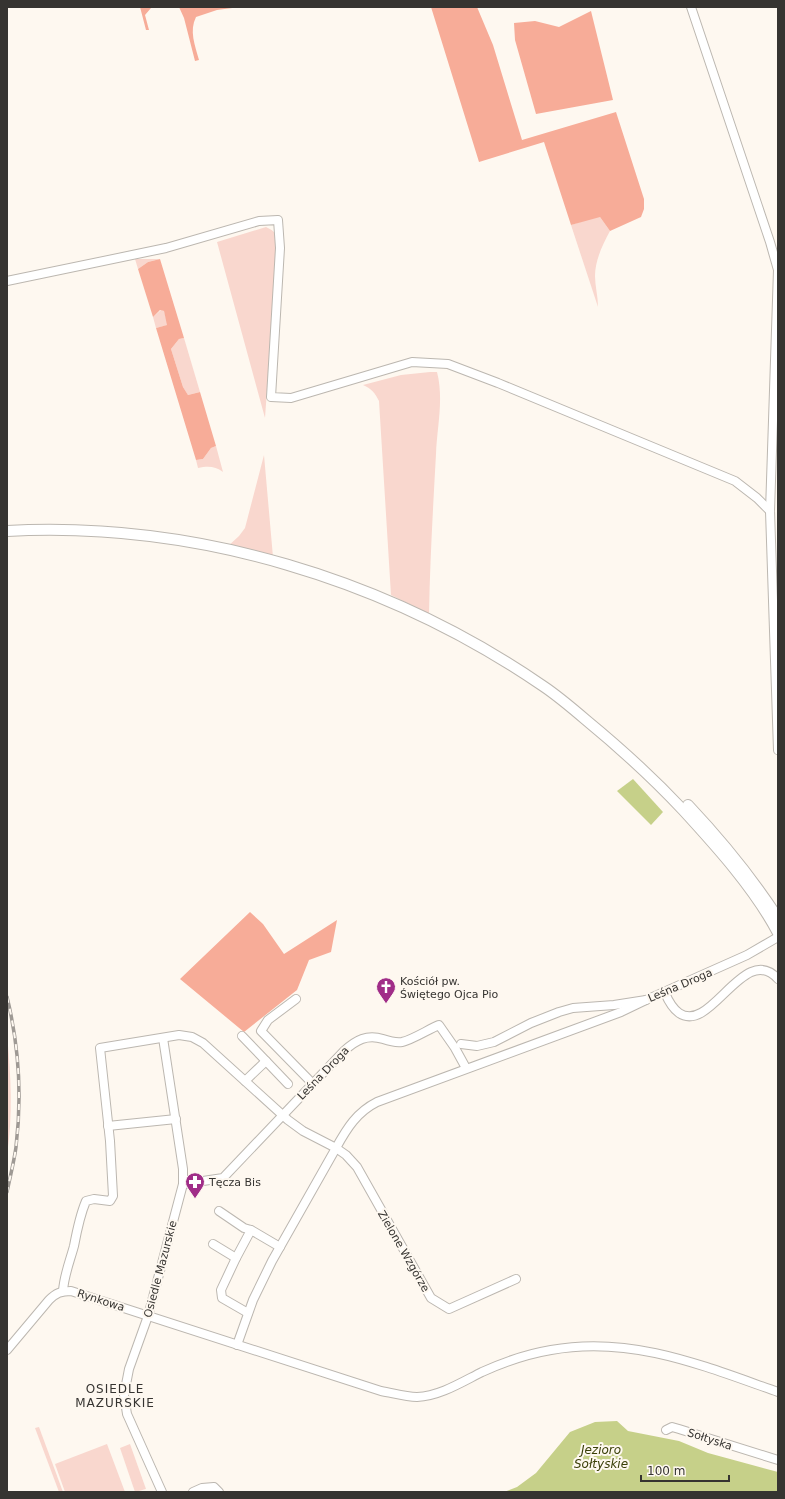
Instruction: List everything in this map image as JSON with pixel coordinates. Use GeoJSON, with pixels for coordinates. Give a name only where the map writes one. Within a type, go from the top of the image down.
{"type":"FeatureCollection","features":[{"type":"Feature","properties":{"kind":"main road"},"geometry":{"type":"LineString","coordinates":[[7,531],[68,530],[111,532],[183,541],[231,551],[297,568],[379,597],[426,619],[497,656],[561,700],[626,754],[682,809],[703,832],[740,878],[771,920],[778,933]]}},
{"type":"Feature","properties":{"kind":"main road"},"geometry":{"type":"LineString","coordinates":[[561,700],[586,713],[608,730],[635,753],[676,793],[719,839],[778,918]]}},
{"type":"Feature","properties":{"kind":"street"},"geometry":{"type":"LineString","coordinates":[[691,7],[778,270],[770,511],[778,750]]}},
{"type":"Feature","properties":{"kind":"street"},"geometry":{"type":"LineString","coordinates":[[7,281],[166,248],[259,221],[278,220],[280,248],[270,397],[291,398],[412,362],[448,364],[498,383],[736,481],[770,511]]}},
{"type":"Feature","properties":{"kind":"street","name":"Leśna Droga"},"geometry":{"type":"LineString","coordinates":[[461,1044],[477,1046],[494,1042],[531,1023],[573,1008],[614,1005],[646,1000],[747,955],[778,937]]}},
{"type":"Feature","properties":{"kind":"street"},"geometry":{"type":"LineString","coordinates":[[664,993],[673,1008],[680,1014],[689,1016],[699,1014],[709,1009],[744,975],[753,971],[762,970],[773,974],[778,979]]}},
{"type":"Feature","properties":{"kind":"street"},"geometry":{"type":"LineString","coordinates":[[296,999],[268,1020],[261,1031],[313,1084]]}},
{"type":"Feature","properties":{"kind":"street"},"geometry":{"type":"LineString","coordinates":[[236,1345],[261,1282],[280,1247],[336,1148],[351,1124],[365,1108],[466,1068],[621,1012],[646,1000]]}},
{"type":"Feature","properties":{"kind":"street","name":"Leśna Droga"},"geometry":{"type":"LineString","coordinates":[[183,1184],[222,1178],[344,1051],[358,1040],[366,1037],[374,1037],[390,1041],[403,1042],[439,1025],[455,1048],[466,1068]]}},
{"type":"Feature","properties":{"kind":"street"},"geometry":{"type":"LineString","coordinates":[[63,1291],[64,1280],[74,1245],[78,1222],[86,1201],[94,1199],[110,1201],[113,1196],[100,1048],[179,1035],[192,1037],[203,1043],[283,1116],[303,1131],[336,1148]]}},
{"type":"Feature","properties":{"kind":"street"},"geometry":{"type":"LineString","coordinates":[[242,1036],[288,1084]]}},
{"type":"Feature","properties":{"kind":"street","name":"Osiedle Mazurskie"},"geometry":{"type":"LineString","coordinates":[[162,1492],[127,1414],[124,1400],[125,1384],[148,1316],[183,1184],[183,1169],[163,1038]]}},
{"type":"Feature","properties":{"kind":"street"},"geometry":{"type":"LineString","coordinates":[[245,1081],[266,1061]]}},
{"type":"Feature","properties":{"kind":"street"},"geometry":{"type":"LineString","coordinates":[[108,1126],[176,1119]]}},
{"type":"Feature","properties":{"kind":"street","name":"Zielone Wzgórze"},"geometry":{"type":"LineString","coordinates":[[336,1148],[346,1155],[357,1167],[432,1298],[449,1309],[516,1279]]}},
{"type":"Feature","properties":{"kind":"street"},"geometry":{"type":"LineString","coordinates":[[219,1211],[244,1228],[252,1230],[280,1247]]}},
{"type":"Feature","properties":{"kind":"street"},"geometry":{"type":"LineString","coordinates":[[248,1313],[222,1298],[221,1290],[236,1258],[252,1230]]}},
{"type":"Feature","properties":{"kind":"street"},"geometry":{"type":"LineString","coordinates":[[213,1244],[236,1258]]}},
{"type":"Feature","properties":{"kind":"street","name":"Rynkowa"},"geometry":{"type":"LineString","coordinates":[[7,1350],[49,1300],[56,1294],[63,1291],[71,1291],[236,1345],[381,1390],[409,1396],[418,1397],[436,1393],[491,1368],[530,1355],[568,1347],[592,1346],[635,1349],[666,1355],[778,1392]]}},
{"type":"Feature","properties":{"kind":"street","name":"Sołtyska"},"geometry":{"type":"LineString","coordinates":[[666,1430],[672,1427],[778,1460]]}},
{"type":"Feature","properties":{"kind":"street"},"geometry":{"type":"LineString","coordinates":[[193,1492],[209,1486],[214,1487],[219,1492]]}},
{"type":"Feature","properties":{"kind":"shaded area"},"geometry":{"type":"Polygon","coordinates":[[[140,7],[157,7],[151,8],[145,15],[149,30],[146,30],[140,7]]]}},
{"type":"Feature","properties":{"kind":"shaded area"},"geometry":{"type":"Polygon","coordinates":[[[179,7],[240,7],[217,10],[196,17],[193,33],[199,60],[195,61],[184,18],[179,7]]]}},
{"type":"Feature","properties":{"kind":"shaded area"},"geometry":{"type":"Polygon","coordinates":[[[431,7],[477,7],[493,45],[522,140],[616,112],[644,199],[644,209],[641,217],[610,231],[600,217],[571,225],[544,142],[479,162],[431,7]]]}},
{"type":"Feature","properties":{"kind":"shaded area"},"geometry":{"type":"Polygon","coordinates":[[[591,11],[613,100],[536,114],[515,40],[514,23],[535,21],[559,27],[591,11]]]}},
{"type":"Feature","properties":{"kind":"shaded area"},"geometry":{"type":"Polygon","coordinates":[[[595,217],[600,217],[610,231],[600,252],[595,270],[598,307],[571,225],[595,217]]]}},
{"type":"Feature","properties":{"kind":"shaded area"},"geometry":{"type":"Polygon","coordinates":[[[266,227],[275,233],[277,250],[265,418],[217,242],[266,227]]]}},
{"type":"Feature","properties":{"kind":"shaded area"},"geometry":{"type":"Polygon","coordinates":[[[135,259],[160,259],[148,262],[138,269],[135,259]]]}},
{"type":"Feature","properties":{"kind":"shaded area"},"geometry":{"type":"Polygon","coordinates":[[[160,259],[184,338],[179,339],[171,349],[183,387],[188,395],[200,392],[216,446],[211,448],[203,459],[196,460],[156,328],[167,325],[164,311],[160,310],[153,317],[138,269],[148,262],[160,259]]]}},
{"type":"Feature","properties":{"kind":"shaded area"},"geometry":{"type":"Polygon","coordinates":[[[161,310],[164,311],[168,325],[156,328],[153,317],[161,310]]]}},
{"type":"Feature","properties":{"kind":"shaded area"},"geometry":{"type":"Polygon","coordinates":[[[184,338],[200,392],[188,395],[183,387],[171,349],[179,339],[184,338]]]}},
{"type":"Feature","properties":{"kind":"shaded area"},"geometry":{"type":"Polygon","coordinates":[[[437,372],[440,392],[440,413],[433,514],[429,614],[391,595],[379,401],[369,388],[363,385],[401,375],[437,372]]]}},
{"type":"Feature","properties":{"kind":"shaded area"},"geometry":{"type":"Polygon","coordinates":[[[216,446],[223,472],[211,467],[198,468],[196,460],[203,459],[211,448],[216,446]]]}},
{"type":"Feature","properties":{"kind":"shaded area"},"geometry":{"type":"Polygon","coordinates":[[[264,455],[273,557],[227,547],[245,528],[264,455]]]}},
{"type":"Feature","properties":{"kind":"shaded area"},"geometry":{"type":"Polygon","coordinates":[[[250,912],[263,924],[284,954],[337,920],[331,952],[309,960],[297,990],[244,1032],[180,979],[250,912]]]}},
{"type":"Feature","properties":{"kind":"shaded area"},"geometry":{"type":"Polygon","coordinates":[[[7,1035],[11,1095],[7,1155],[7,1035]]]}},
{"type":"Feature","properties":{"kind":"shaded area"},"geometry":{"type":"Polygon","coordinates":[[[39,1427],[63,1492],[59,1492],[35,1428],[39,1427]]]}},
{"type":"Feature","properties":{"kind":"shaded area"},"geometry":{"type":"Polygon","coordinates":[[[107,1444],[125,1492],[65,1492],[55,1464],[107,1444]]]}},
{"type":"Feature","properties":{"kind":"shaded area"},"geometry":{"type":"Polygon","coordinates":[[[130,1444],[146,1489],[135,1492],[120,1448],[130,1444]]]}},
{"type":"Feature","properties":{"kind":"water"},"geometry":{"type":"Polygon","coordinates":[[[633,779],[663,812],[651,825],[617,791],[633,779]]]}},
{"type":"Feature","properties":{"kind":"water","name":"Jezioro Sołtyskie"},"geometry":{"type":"Polygon","coordinates":[[[617,1421],[628,1431],[679,1441],[708,1453],[778,1472],[778,1492],[504,1492],[517,1487],[536,1473],[570,1432],[595,1422],[617,1421]]]}},
{"type":"Feature","properties":{"kind":"railway"},"geometry":{"type":"LineString","coordinates":[[7,997],[17,1053],[19,1090],[16,1147],[7,1192]]}},
{"type":"Feature","properties":{"kind":"place","name":"Kościół pw. Świętego Ojca Pio"},"geometry":{"type":"Point","coordinates":[386,1004]}},
{"type":"Feature","properties":{"kind":"place","name":"Tęcza Bis"},"geometry":{"type":"Point","coordinates":[195,1199]}},
{"type":"Feature","properties":{"kind":"district","name":"OSIEDLE MAZURSKIE"},"geometry":{"type":"Point","coordinates":[115,1396]}}]}
